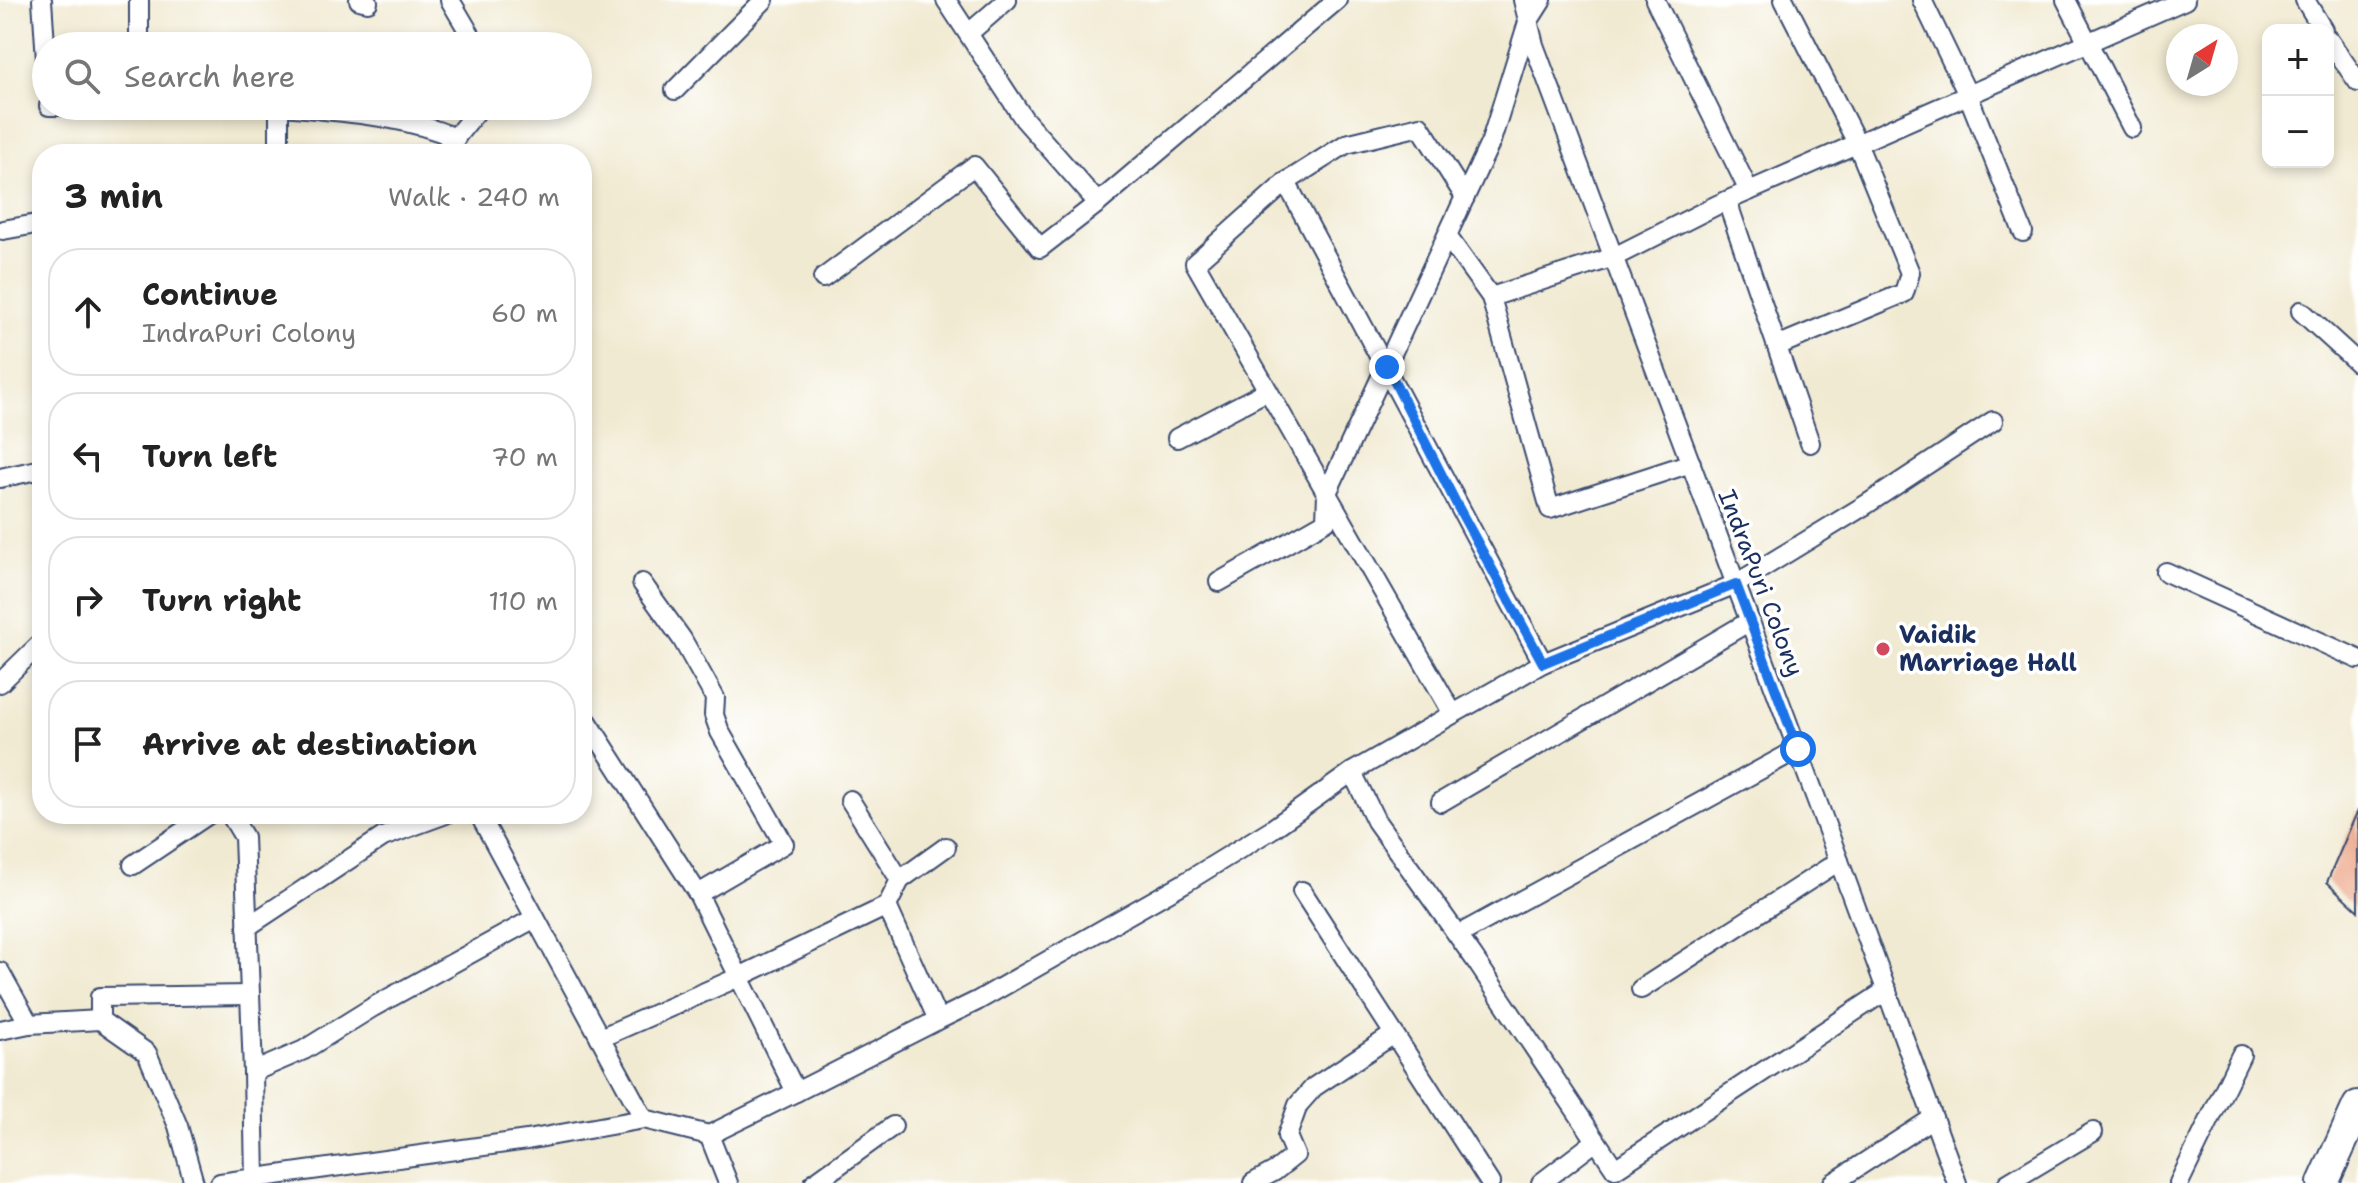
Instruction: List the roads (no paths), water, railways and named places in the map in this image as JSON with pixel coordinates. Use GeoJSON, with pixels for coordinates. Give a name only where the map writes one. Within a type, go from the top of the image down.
{"type":"FeatureCollection","features":[{"type":"Feature","properties":{"kind":"highway"},"geometry":{"type":"LineString","coordinates":[[2323,1183],[2358,1106]]}},
{"type":"Feature","properties":{"kind":"street"},"geometry":{"type":"LineString","coordinates":[[42,0],[44,32]]}},
{"type":"Feature","properties":{"kind":"street"},"geometry":{"type":"LineString","coordinates":[[450,0],[469,32]]}},
{"type":"Feature","properties":{"kind":"street"},"geometry":{"type":"LineString","coordinates":[[675,90],[764,0]]}},
{"type":"Feature","properties":{"kind":"street"},"geometry":{"type":"LineString","coordinates":[[946,0],[1024,119],[1098,203]]}},
{"type":"Feature","properties":{"kind":"street"},"geometry":{"type":"LineString","coordinates":[[969,33],[1007,0]]}},
{"type":"Feature","properties":{"kind":"street"},"geometry":{"type":"LineString","coordinates":[[823,278],[974,166],[1040,248],[1098,203],[1337,0]]}},
{"type":"Feature","properties":{"kind":"street","name":"IndraPuri Colony"},"geometry":{"type":"LineString","coordinates":[[1523,0],[1534,45],[1957,1183]]}},
{"type":"Feature","properties":{"kind":"street"},"geometry":{"type":"LineString","coordinates":[[1219,582],[1326,521],[1327,493],[1491,141],[1528,22],[1542,0]]}},
{"type":"Feature","properties":{"kind":"street"},"geometry":{"type":"LineString","coordinates":[[1655,0],[1749,191]]}},
{"type":"Feature","properties":{"kind":"street"},"geometry":{"type":"LineString","coordinates":[[1777,346],[1904,293],[1910,273],[1857,143],[1784,0]]}},
{"type":"Feature","properties":{"kind":"street"},"geometry":{"type":"LineString","coordinates":[[1922,0],[1968,95],[2023,232]]}},
{"type":"Feature","properties":{"kind":"street"},"geometry":{"type":"LineString","coordinates":[[2066,0],[2132,128]]}},
{"type":"Feature","properties":{"kind":"street"},"geometry":{"type":"LineString","coordinates":[[1491,297],[1614,257],[1749,191],[2185,0]]}},
{"type":"Feature","properties":{"kind":"street"},"geometry":{"type":"LineString","coordinates":[[2305,0],[2319,24]]}},
{"type":"Feature","properties":{"kind":"street"},"geometry":{"type":"LineString","coordinates":[[140,32],[142,2]]}},
{"type":"Feature","properties":{"kind":"street"},"geometry":{"type":"LineString","coordinates":[[2334,48],[2358,82]]}},
{"type":"Feature","properties":{"kind":"street"},"geometry":{"type":"LineString","coordinates":[[280,144],[281,120]]}},
{"type":"Feature","properties":{"kind":"street"},"geometry":{"type":"LineString","coordinates":[[394,120],[432,128],[456,138]]}},
{"type":"Feature","properties":{"kind":"street"},"geometry":{"type":"LineString","coordinates":[[451,144],[470,120]]}},
{"type":"Feature","properties":{"kind":"street"},"geometry":{"type":"LineString","coordinates":[[1453,714],[1195,263],[1286,182],[1346,144],[1420,126],[1465,197]]}},
{"type":"Feature","properties":{"kind":"street"},"geometry":{"type":"LineString","coordinates":[[1286,182],[1543,663]]}},
{"type":"Feature","properties":{"kind":"street"},"geometry":{"type":"LineString","coordinates":[[1727,201],[1810,443]]}},
{"type":"Feature","properties":{"kind":"street"},"geometry":{"type":"LineString","coordinates":[[3,230],[32,225]]}},
{"type":"Feature","properties":{"kind":"street"},"geometry":{"type":"LineString","coordinates":[[1447,236],[1491,297],[1550,509],[1691,463]]}},
{"type":"Feature","properties":{"kind":"street"},"geometry":{"type":"LineString","coordinates":[[2301,311],[2358,363]]}},
{"type":"Feature","properties":{"kind":"street"},"geometry":{"type":"LineString","coordinates":[[1177,438],[1267,391]]}},
{"type":"Feature","properties":{"kind":"street"},"geometry":{"type":"LineString","coordinates":[[220,1183],[527,1140],[644,1119],[709,1135],[977,1001],[1186,882],[1272,829],[1352,772],[1543,663],[1736,584],[1867,504],[1993,421]]}},
{"type":"Feature","properties":{"kind":"street"},"geometry":{"type":"LineString","coordinates":[[0,478],[32,471]]}},
{"type":"Feature","properties":{"kind":"street"},"geometry":{"type":"LineString","coordinates":[[2166,572],[2358,659]]}},
{"type":"Feature","properties":{"kind":"street"},"geometry":{"type":"LineString","coordinates":[[642,583],[689,651],[715,698],[714,715],[720,732],[784,844],[698,894]]}},
{"type":"Feature","properties":{"kind":"street"},"geometry":{"type":"LineString","coordinates":[[1441,802],[1750,621]]}},
{"type":"Feature","properties":{"kind":"street"},"geometry":{"type":"LineString","coordinates":[[0,683],[32,652]]}},
{"type":"Feature","properties":{"kind":"street"},"geometry":{"type":"LineString","coordinates":[[592,728],[698,894],[796,1092]]}},
{"type":"Feature","properties":{"kind":"street"},"geometry":{"type":"LineString","coordinates":[[1458,935],[1798,749]]}},
{"type":"Feature","properties":{"kind":"street"},"geometry":{"type":"LineString","coordinates":[[1352,772],[1376,821],[1458,935],[1619,1176],[1887,990]]}},
{"type":"Feature","properties":{"kind":"street"},"geometry":{"type":"LineString","coordinates":[[850,800],[900,880]]}},
{"type":"Feature","properties":{"kind":"street"},"geometry":{"type":"LineString","coordinates":[[133,865],[194,824]]}},
{"type":"Feature","properties":{"kind":"street"},"geometry":{"type":"LineString","coordinates":[[236,824],[244,837],[255,1180]]}},
{"type":"Feature","properties":{"kind":"street"},"geometry":{"type":"LineString","coordinates":[[247,927],[383,837],[419,824]]}},
{"type":"Feature","properties":{"kind":"street"},"geometry":{"type":"LineString","coordinates":[[484,824],[644,1119]]}},
{"type":"Feature","properties":{"kind":"street"},"geometry":{"type":"LineString","coordinates":[[600,1038],[739,977],[887,906],[900,880],[946,847]]}},
{"type":"Feature","properties":{"kind":"street"},"geometry":{"type":"LineString","coordinates":[[1641,989],[1839,861]]}},
{"type":"Feature","properties":{"kind":"street"},"geometry":{"type":"LineString","coordinates":[[1302,891],[1394,1034],[1481,1179]]}},
{"type":"Feature","properties":{"kind":"street"},"geometry":{"type":"LineString","coordinates":[[887,906],[938,1020]]}},
{"type":"Feature","properties":{"kind":"street"},"geometry":{"type":"LineString","coordinates":[[253,1072],[304,1050],[373,1007],[535,918]]}},
{"type":"Feature","properties":{"kind":"street"},"geometry":{"type":"LineString","coordinates":[[0,972],[29,1024]]}},
{"type":"Feature","properties":{"kind":"street"},"geometry":{"type":"LineString","coordinates":[[100,1020],[100,997],[250,995]]}},
{"type":"Feature","properties":{"kind":"street"},"geometry":{"type":"LineString","coordinates":[[0,1030],[29,1024],[100,1020],[147,1053],[178,1126],[194,1183]]}},
{"type":"Feature","properties":{"kind":"street"},"geometry":{"type":"LineString","coordinates":[[1253,1183],[1295,1155],[1287,1136],[1298,1105],[1314,1087],[1394,1034]]}},
{"type":"Feature","properties":{"kind":"street"},"geometry":{"type":"LineString","coordinates":[[2179,1183],[2241,1055]]}},
{"type":"Feature","properties":{"kind":"street"},"geometry":{"type":"LineString","coordinates":[[1833,1183],[1933,1118]]}},
{"type":"Feature","properties":{"kind":"street"},"geometry":{"type":"LineString","coordinates":[[814,1183],[893,1126]]}},
{"type":"Feature","properties":{"kind":"street"},"geometry":{"type":"LineString","coordinates":[[2008,1183],[2093,1132]]}},
{"type":"Feature","properties":{"kind":"street"},"geometry":{"type":"LineString","coordinates":[[709,1135],[728,1183]]}},
{"type":"Feature","properties":{"kind":"street"},"geometry":{"type":"LineString","coordinates":[[1541,1183],[1596,1141]]}},
{"type":"Feature","properties":{"kind":"place","name":"Vaidik Marriage Hall"},"geometry":{"type":"Point","coordinates":[1883,649]}}]}
